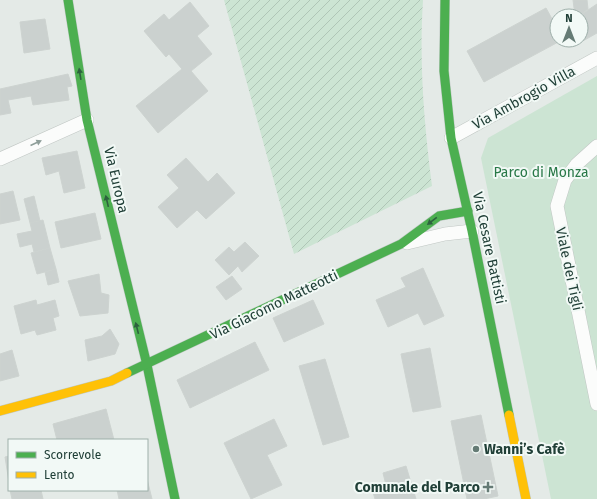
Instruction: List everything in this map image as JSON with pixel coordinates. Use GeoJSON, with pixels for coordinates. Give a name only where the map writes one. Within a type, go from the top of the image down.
{"type":"FeatureCollection","features":[{"type":"Feature","properties":{"kind":"street","name":"Via Europa"},"geometry":{"type":"LineString","coordinates":[[68,0],[87,120],[147,365],[175,499]]}},
{"type":"Feature","properties":{"kind":"street","name":"Via Cesare Battisti"},"geometry":{"type":"LineString","coordinates":[[445,0],[444,71],[451,138],[472,230],[526,499]]}},
{"type":"Feature","properties":{"kind":"street","name":"Via Ambrogio Villa"},"geometry":{"type":"LineString","coordinates":[[451,138],[597,58]]}},
{"type":"Feature","properties":{"kind":"street"},"geometry":{"type":"LineString","coordinates":[[0,159],[87,120]]}},
{"type":"Feature","properties":{"kind":"street","name":"Viale dei Tigli"},"geometry":{"type":"LineString","coordinates":[[597,146],[577,164],[564,180],[557,206],[597,404]]}},
{"type":"Feature","properties":{"kind":"street","name":"Via Giacomo Matteotti"},"geometry":{"type":"LineString","coordinates":[[0,411],[111,381],[401,244],[439,216],[468,211]]}},
{"type":"Feature","properties":{"kind":"street","name":"Via Giacomo Matteotti"},"geometry":{"type":"LineString","coordinates":[[401,244],[445,234],[472,230]]}},
{"type":"Feature","properties":{"kind":"green space"},"geometry":{"type":"Polygon","coordinates":[[[224,0],[423,0],[423,93],[432,186],[294,254],[224,0]]]}},
{"type":"Feature","properties":{"kind":"green space","name":"Parco di Monza"},"geometry":{"type":"Polygon","coordinates":[[[597,76],[597,499],[551,499],[481,158],[488,138],[597,76]]]}},
{"type":"Feature","properties":{"kind":"building"},"geometry":{"type":"Polygon","coordinates":[[[573,0],[587,0],[588,8],[574,8],[573,0]]]}},
{"type":"Feature","properties":{"kind":"building"},"geometry":{"type":"Polygon","coordinates":[[[190,2],[209,26],[197,36],[212,54],[191,71],[208,91],[158,133],[136,106],[182,69],[169,54],[166,57],[144,31],[164,14],[169,20],[190,2]]]}},
{"type":"Feature","properties":{"kind":"building"},"geometry":{"type":"Polygon","coordinates":[[[597,4],[597,33],[589,38],[589,9],[597,4]]]}},
{"type":"Feature","properties":{"kind":"building"},"geometry":{"type":"Polygon","coordinates":[[[546,8],[549,13],[549,47],[484,82],[467,51],[546,8]]]}},
{"type":"Feature","properties":{"kind":"building"},"geometry":{"type":"Polygon","coordinates":[[[45,19],[50,49],[24,53],[20,22],[45,19]]]}},
{"type":"Feature","properties":{"kind":"building"},"geometry":{"type":"Polygon","coordinates":[[[68,74],[72,86],[67,87],[69,100],[33,105],[31,96],[8,100],[11,113],[0,115],[0,89],[68,74]]]}},
{"type":"Feature","properties":{"kind":"building"},"geometry":{"type":"Polygon","coordinates":[[[77,151],[85,188],[64,193],[59,171],[46,175],[42,158],[77,151]]]}},
{"type":"Feature","properties":{"kind":"building"},"geometry":{"type":"Polygon","coordinates":[[[186,158],[208,182],[217,173],[235,193],[206,219],[197,210],[177,228],[158,207],[179,188],[167,175],[186,158]]]}},
{"type":"Feature","properties":{"kind":"building"},"geometry":{"type":"Polygon","coordinates":[[[13,191],[20,220],[0,224],[0,194],[13,191]]]}},
{"type":"Feature","properties":{"kind":"building"},"geometry":{"type":"Polygon","coordinates":[[[34,196],[40,221],[30,223],[24,199],[34,196]]]}},
{"type":"Feature","properties":{"kind":"building"},"geometry":{"type":"Polygon","coordinates":[[[95,213],[101,239],[61,248],[55,222],[95,213]]]}},
{"type":"Feature","properties":{"kind":"building"},"geometry":{"type":"Polygon","coordinates":[[[43,220],[50,248],[34,252],[32,244],[20,247],[17,234],[32,231],[30,223],[43,220]]]}},
{"type":"Feature","properties":{"kind":"building"},"geometry":{"type":"Polygon","coordinates":[[[245,242],[259,256],[242,272],[238,266],[229,275],[215,260],[229,247],[234,252],[245,242]]]}},
{"type":"Feature","properties":{"kind":"building"},"geometry":{"type":"Polygon","coordinates":[[[50,248],[56,269],[37,274],[31,253],[50,248]]]}},
{"type":"Feature","properties":{"kind":"building"},"geometry":{"type":"Polygon","coordinates":[[[423,268],[444,316],[424,325],[418,313],[388,327],[376,300],[406,287],[401,278],[423,268]]]}},
{"type":"Feature","properties":{"kind":"building"},"geometry":{"type":"Polygon","coordinates":[[[56,269],[59,282],[48,285],[45,272],[56,269]]]}},
{"type":"Feature","properties":{"kind":"building"},"geometry":{"type":"Polygon","coordinates":[[[99,274],[101,293],[109,295],[108,313],[80,316],[68,281],[99,274]]]}},
{"type":"Feature","properties":{"kind":"building"},"geometry":{"type":"Polygon","coordinates":[[[232,276],[242,289],[226,300],[216,287],[232,276]]]}},
{"type":"Feature","properties":{"kind":"building"},"geometry":{"type":"Polygon","coordinates":[[[36,300],[37,305],[55,300],[59,316],[53,318],[56,330],[37,335],[35,330],[21,334],[14,306],[36,300]]]}},
{"type":"Feature","properties":{"kind":"building"},"geometry":{"type":"Polygon","coordinates":[[[313,300],[324,324],[284,342],[273,318],[313,300]]]}},
{"type":"Feature","properties":{"kind":"building"},"geometry":{"type":"Polygon","coordinates":[[[110,329],[119,344],[115,354],[88,361],[85,340],[102,336],[110,329]]]}},
{"type":"Feature","properties":{"kind":"building"},"geometry":{"type":"Polygon","coordinates":[[[255,342],[269,370],[190,408],[177,380],[255,342]]]}},
{"type":"Feature","properties":{"kind":"building"},"geometry":{"type":"Polygon","coordinates":[[[430,348],[441,407],[413,412],[401,354],[430,348]]]}},
{"type":"Feature","properties":{"kind":"building"},"geometry":{"type":"Polygon","coordinates":[[[12,350],[19,376],[0,381],[0,354],[12,350]]]}},
{"type":"Feature","properties":{"kind":"building"},"geometry":{"type":"Polygon","coordinates":[[[325,359],[349,437],[323,445],[299,366],[325,359]]]}},
{"type":"Feature","properties":{"kind":"building"},"geometry":{"type":"Polygon","coordinates":[[[106,409],[114,439],[57,439],[53,424],[106,409]]]}},
{"type":"Feature","properties":{"kind":"building"},"geometry":{"type":"Polygon","coordinates":[[[481,415],[498,496],[484,499],[467,499],[451,421],[481,415]]]}},
{"type":"Feature","properties":{"kind":"building"},"geometry":{"type":"Polygon","coordinates":[[[274,419],[287,446],[267,455],[282,485],[251,499],[224,443],[274,419]]]}},
{"type":"Feature","properties":{"kind":"building"},"geometry":{"type":"Polygon","coordinates":[[[8,456],[8,476],[5,457],[8,456]]]}},
{"type":"Feature","properties":{"kind":"building"},"geometry":{"type":"Polygon","coordinates":[[[406,466],[416,499],[375,499],[372,489],[386,485],[383,473],[406,466]]]}},
{"type":"Feature","properties":{"kind":"building"},"geometry":{"type":"Polygon","coordinates":[[[148,483],[152,499],[119,499],[117,491],[148,491],[148,483]]]}},
{"type":"Feature","properties":{"kind":"building"},"geometry":{"type":"Polygon","coordinates":[[[10,491],[41,491],[43,499],[12,499],[10,491]]]}},
{"type":"Feature","properties":{"kind":"traffic: fast"},"geometry":{"type":"LineString","coordinates":[[68,0],[87,120],[147,365],[175,499]]}},
{"type":"Feature","properties":{"kind":"traffic: fast"},"geometry":{"type":"LineString","coordinates":[[445,0],[444,71],[451,138],[472,231],[509,415]]}},
{"type":"Feature","properties":{"kind":"traffic: fast"},"geometry":{"type":"LineString","coordinates":[[127,373],[401,244],[439,216],[468,211]]}},
{"type":"Feature","properties":{"kind":"traffic: slow"},"geometry":{"type":"LineString","coordinates":[[0,411],[111,381],[127,373]]}},
{"type":"Feature","properties":{"kind":"traffic: slow"},"geometry":{"type":"LineString","coordinates":[[509,415],[526,499]]}},
{"type":"Feature","properties":{"kind":"place","name":"Wanni’s Cafè"},"geometry":{"type":"Point","coordinates":[476,449]}},
{"type":"Feature","properties":{"kind":"place","name":"Comunale del Parco"},"geometry":{"type":"Point","coordinates":[488,487]}}]}
